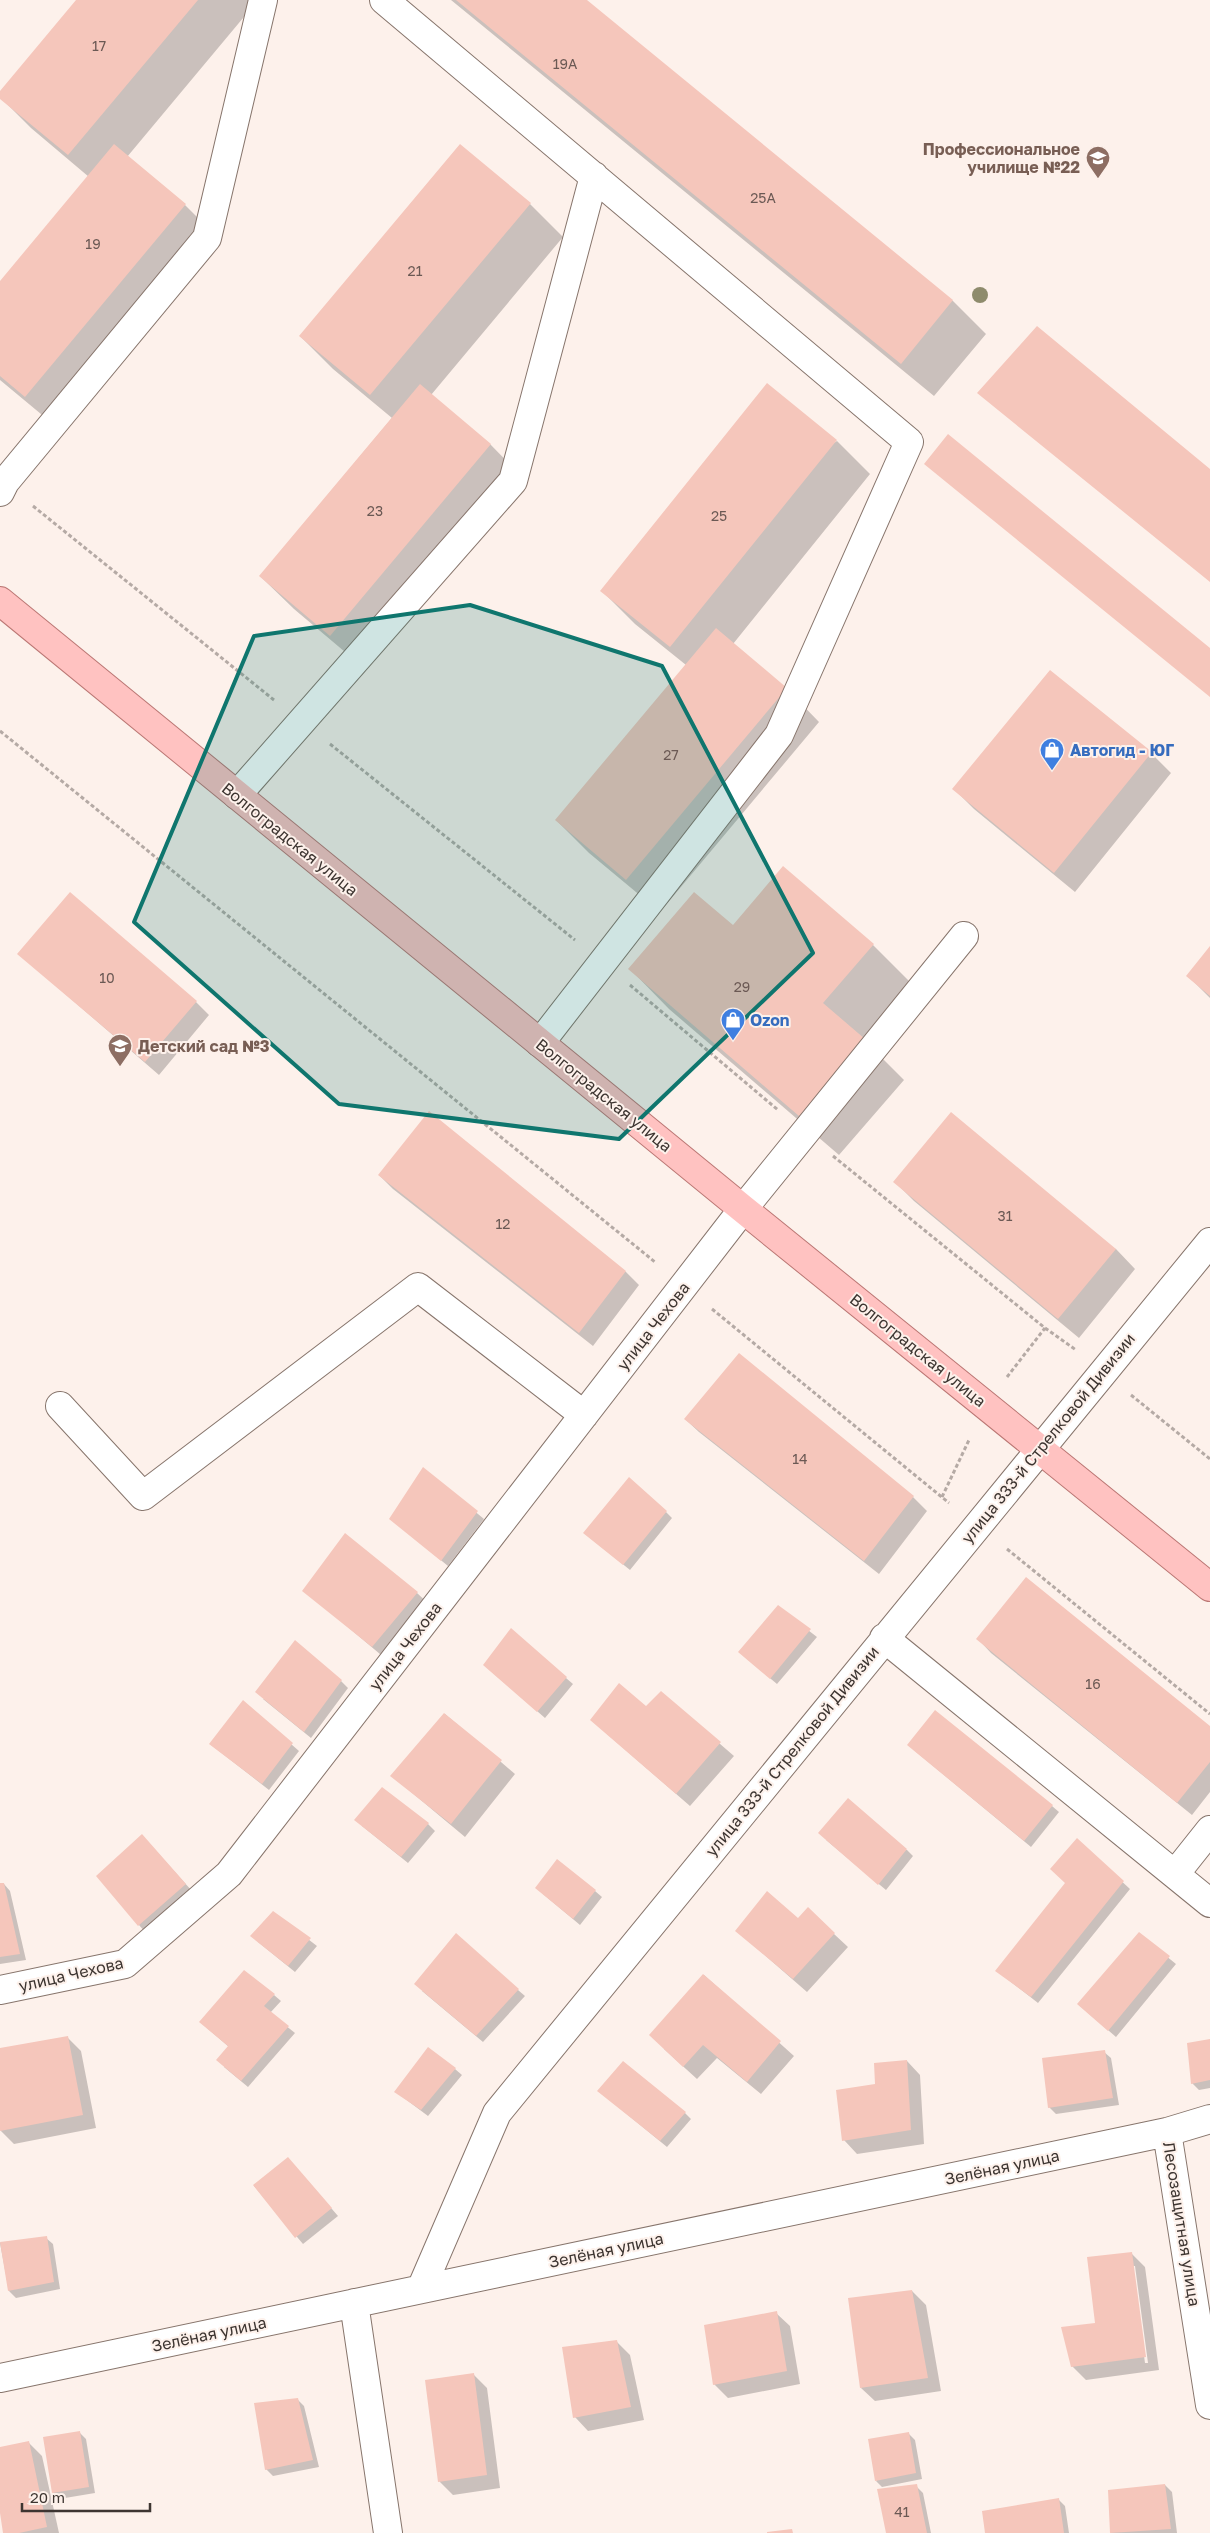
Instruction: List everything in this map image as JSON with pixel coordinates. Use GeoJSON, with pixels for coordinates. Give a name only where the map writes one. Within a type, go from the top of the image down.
{"type":"FeatureCollection","features":[{"type":"Feature","properties":{"kind":"main road","name":"Волгоградская улица"},"geometry":{"type":"LineString","coordinates":[[0,601],[743,1209],[1210,1587]]}},
{"type":"Feature","properties":{"kind":"street"},"geometry":{"type":"LineString","coordinates":[[0,492],[4,482],[207,238],[263,0]]}},
{"type":"Feature","properties":{"kind":"street"},"geometry":{"type":"LineString","coordinates":[[384,0],[909,442],[779,735],[540,1043]]}},
{"type":"Feature","properties":{"kind":"street"},"geometry":{"type":"LineString","coordinates":[[237,795],[512,481],[594,176]]}},
{"type":"Feature","properties":{"kind":"street","name":"улица Чехова"},"geometry":{"type":"LineString","coordinates":[[0,1990],[125,1964],[229,1874],[743,1209],[964,936]]}},
{"type":"Feature","properties":{"kind":"street","name":"улица 333-й Стрелковой Дивизии"},"geometry":{"type":"LineString","coordinates":[[422,2289],[497,2113],[1039,1448],[1210,1242]]}},
{"type":"Feature","properties":{"kind":"street"},"geometry":{"type":"LineString","coordinates":[[60,1406],[143,1496],[418,1287],[584,1415]]}},
{"type":"Feature","properties":{"kind":"street"},"geometry":{"type":"LineString","coordinates":[[884,1638],[1210,1903]]}},
{"type":"Feature","properties":{"kind":"street"},"geometry":{"type":"LineString","coordinates":[[1175,1874],[1210,1830]]}},
{"type":"Feature","properties":{"kind":"street","name":"Зелёная улица"},"geometry":{"type":"LineString","coordinates":[[0,2378],[1167,2132],[1210,2119]]}},
{"type":"Feature","properties":{"kind":"street","name":"Лесозащитная улица"},"geometry":{"type":"LineString","coordinates":[[1167,2132],[1210,2405]]}},
{"type":"Feature","properties":{"kind":"street"},"geometry":{"type":"LineString","coordinates":[[354,2303],[388,2533]]}},
{"type":"Feature","properties":{"kind":"path"},"geometry":{"type":"LineString","coordinates":[[0,731],[1210,1714]]}},
{"type":"Feature","properties":{"kind":"highlighted area"},"geometry":{"type":"Polygon","coordinates":[[[470,605],[662,666],[813,953],[619,1139],[339,1104],[134,922],[254,636],[470,605]]]}},
{"type":"Feature","properties":{"kind":"building"},"geometry":{"type":"Polygon","coordinates":[[[76,0],[198,0],[68,155],[0,99],[0,91],[76,0]]]}},
{"type":"Feature","properties":{"kind":"building"},"geometry":{"type":"Polygon","coordinates":[[[456,0],[587,0],[953,300],[901,364],[456,0]]]}},
{"type":"Feature","properties":{"kind":"building"},"geometry":{"type":"Polygon","coordinates":[[[114,144],[186,204],[25,397],[0,376],[0,281],[114,144]]]}},
{"type":"Feature","properties":{"kind":"building"},"geometry":{"type":"Polygon","coordinates":[[[460,144],[531,203],[370,395],[299,336],[460,144]]]}},
{"type":"Feature","properties":{"kind":"building"},"geometry":{"type":"Polygon","coordinates":[[[1037,326],[1210,469],[1210,582],[977,393],[1037,326]]]}},
{"type":"Feature","properties":{"kind":"building"},"geometry":{"type":"Polygon","coordinates":[[[767,383],[837,440],[670,647],[600,591],[767,383]]]}},
{"type":"Feature","properties":{"kind":"building"},"geometry":{"type":"Polygon","coordinates":[[[420,384],[491,444],[330,636],[259,576],[420,384]]]}},
{"type":"Feature","properties":{"kind":"building"},"geometry":{"type":"Polygon","coordinates":[[[948,434],[1210,648],[1210,697],[924,464],[948,434]]]}},
{"type":"Feature","properties":{"kind":"building"},"geometry":{"type":"Polygon","coordinates":[[[716,628],[787,688],[626,880],[555,820],[716,628]]]}},
{"type":"Feature","properties":{"kind":"building","name":"Автогид - ЮГ"},"geometry":{"type":"Polygon","coordinates":[[[1050,670],[1152,752],[1054,873],[952,789],[1050,670]]]}},
{"type":"Feature","properties":{"kind":"building"},"geometry":{"type":"Polygon","coordinates":[[[783,866],[874,944],[823,1003],[865,1039],[799,1116],[628,969],[694,892],[733,925],[783,866]]]}},
{"type":"Feature","properties":{"kind":"building"},"geometry":{"type":"Polygon","coordinates":[[[70,892],[197,1001],[145,1062],[17,954],[70,892]]]}},
{"type":"Feature","properties":{"kind":"building"},"geometry":{"type":"Polygon","coordinates":[[[1210,946],[1210,996],[1186,976],[1210,946]]]}},
{"type":"Feature","properties":{"kind":"building"},"geometry":{"type":"Polygon","coordinates":[[[429,1111],[626,1271],[579,1333],[378,1175],[429,1111]]]}},
{"type":"Feature","properties":{"kind":"building"},"geometry":{"type":"Polygon","coordinates":[[[951,1112],[1116,1249],[1058,1319],[893,1182],[951,1112]]]}},
{"type":"Feature","properties":{"kind":"building"},"geometry":{"type":"Polygon","coordinates":[[[739,1353],[914,1496],[864,1561],[684,1419],[739,1353]]]}},
{"type":"Feature","properties":{"kind":"building"},"geometry":{"type":"Polygon","coordinates":[[[423,1467],[478,1511],[441,1561],[389,1519],[423,1467]]]}},
{"type":"Feature","properties":{"kind":"building"},"geometry":{"type":"Polygon","coordinates":[[[629,1477],[667,1511],[623,1565],[583,1533],[629,1477]]]}},
{"type":"Feature","properties":{"kind":"building"},"geometry":{"type":"Polygon","coordinates":[[[345,1533],[418,1592],[372,1647],[302,1591],[345,1533]]]}},
{"type":"Feature","properties":{"kind":"building"},"geometry":{"type":"Polygon","coordinates":[[[1026,1577],[1210,1726],[1210,1762],[1177,1803],[976,1639],[1026,1577]]]}},
{"type":"Feature","properties":{"kind":"building"},"geometry":{"type":"Polygon","coordinates":[[[778,1605],[811,1629],[770,1679],[738,1652],[778,1605]]]}},
{"type":"Feature","properties":{"kind":"building"},"geometry":{"type":"Polygon","coordinates":[[[511,1628],[567,1677],[537,1712],[483,1665],[511,1628]]]}},
{"type":"Feature","properties":{"kind":"building"},"geometry":{"type":"Polygon","coordinates":[[[295,1640],[342,1680],[304,1732],[255,1692],[295,1640]]]}},
{"type":"Feature","properties":{"kind":"building"},"geometry":{"type":"Polygon","coordinates":[[[619,1683],[646,1706],[661,1691],[721,1742],[676,1794],[590,1720],[619,1683]]]}},
{"type":"Feature","properties":{"kind":"building"},"geometry":{"type":"Polygon","coordinates":[[[243,1700],[293,1743],[262,1784],[209,1744],[243,1700]]]}},
{"type":"Feature","properties":{"kind":"building"},"geometry":{"type":"Polygon","coordinates":[[[935,1710],[1053,1805],[1024,1841],[907,1745],[935,1710]]]}},
{"type":"Feature","properties":{"kind":"building"},"geometry":{"type":"Polygon","coordinates":[[[444,1713],[502,1760],[451,1824],[390,1776],[444,1713]]]}},
{"type":"Feature","properties":{"kind":"building"},"geometry":{"type":"Polygon","coordinates":[[[382,1787],[429,1823],[401,1857],[354,1820],[382,1787]]]}},
{"type":"Feature","properties":{"kind":"building"},"geometry":{"type":"Polygon","coordinates":[[[848,1798],[907,1849],[878,1885],[818,1833],[848,1798]]]}},
{"type":"Feature","properties":{"kind":"building"},"geometry":{"type":"Polygon","coordinates":[[[142,1834],[186,1884],[138,1926],[96,1876],[142,1834]]]}},
{"type":"Feature","properties":{"kind":"building"},"geometry":{"type":"Polygon","coordinates":[[[1077,1838],[1124,1881],[1031,1997],[995,1971],[1065,1883],[1050,1869],[1077,1838]]]}},
{"type":"Feature","properties":{"kind":"building"},"geometry":{"type":"Polygon","coordinates":[[[557,1859],[596,1890],[573,1919],[535,1888],[557,1859]]]}},
{"type":"Feature","properties":{"kind":"building"},"geometry":{"type":"Polygon","coordinates":[[[0,1883],[4,1883],[20,1954],[0,1957],[0,1883]]]}},
{"type":"Feature","properties":{"kind":"building"},"geometry":{"type":"Polygon","coordinates":[[[767,1891],[798,1918],[808,1907],[835,1933],[793,1979],[735,1931],[767,1891]]]}},
{"type":"Feature","properties":{"kind":"building"},"geometry":{"type":"Polygon","coordinates":[[[273,1911],[311,1938],[288,1966],[250,1936],[273,1911]]]}},
{"type":"Feature","properties":{"kind":"building"},"geometry":{"type":"Polygon","coordinates":[[[1139,1932],[1170,1956],[1108,2031],[1077,2004],[1139,1932]]]}},
{"type":"Feature","properties":{"kind":"building"},"geometry":{"type":"Polygon","coordinates":[[[456,1933],[519,1989],[476,2036],[414,1984],[456,1933]]]}},
{"type":"Feature","properties":{"kind":"building"},"geometry":{"type":"Polygon","coordinates":[[[244,1970],[275,1994],[264,2006],[289,2026],[241,2081],[216,2060],[228,2046],[199,2022],[244,1970]]]}},
{"type":"Feature","properties":{"kind":"building"},"geometry":{"type":"Polygon","coordinates":[[[703,1974],[781,2041],[747,2082],[703,2045],[683,2067],[649,2035],[703,1974]]]}},
{"type":"Feature","properties":{"kind":"building"},"geometry":{"type":"Polygon","coordinates":[[[68,2036],[83,2115],[0,2131],[0,2048],[68,2036]]]}},
{"type":"Feature","properties":{"kind":"building"},"geometry":{"type":"Polygon","coordinates":[[[1210,2039],[1210,2080],[1191,2084],[1187,2043],[1210,2039]]]}},
{"type":"Feature","properties":{"kind":"building"},"geometry":{"type":"Polygon","coordinates":[[[428,2047],[456,2068],[421,2110],[394,2092],[428,2047]]]}},
{"type":"Feature","properties":{"kind":"building"},"geometry":{"type":"Polygon","coordinates":[[[1105,2050],[1113,2098],[1048,2108],[1042,2058],[1105,2050]]]}},
{"type":"Feature","properties":{"kind":"building"},"geometry":{"type":"Polygon","coordinates":[[[907,2060],[911,2130],[842,2141],[836,2090],[875,2084],[874,2063],[907,2060]]]}},
{"type":"Feature","properties":{"kind":"building"},"geometry":{"type":"Polygon","coordinates":[[[623,2061],[686,2112],[660,2141],[597,2091],[623,2061]]]}},
{"type":"Feature","properties":{"kind":"building"},"geometry":{"type":"Polygon","coordinates":[[[288,2157],[332,2208],[295,2238],[253,2185],[288,2157]]]}},
{"type":"Feature","properties":{"kind":"building"},"geometry":{"type":"Polygon","coordinates":[[[47,2236],[54,2282],[8,2291],[0,2242],[47,2236]]]}},
{"type":"Feature","properties":{"kind":"building"},"geometry":{"type":"Polygon","coordinates":[[[1132,2252],[1146,2357],[1071,2367],[1061,2327],[1095,2323],[1087,2257],[1132,2252]]]}},
{"type":"Feature","properties":{"kind":"building"},"geometry":{"type":"Polygon","coordinates":[[[912,2290],[928,2378],[860,2388],[848,2298],[912,2290]]]}},
{"type":"Feature","properties":{"kind":"building"},"geometry":{"type":"Polygon","coordinates":[[[777,2311],[787,2371],[713,2385],[704,2325],[777,2311]]]}},
{"type":"Feature","properties":{"kind":"building"},"geometry":{"type":"Polygon","coordinates":[[[617,2340],[631,2407],[573,2418],[562,2347],[617,2340]]]}},
{"type":"Feature","properties":{"kind":"building"},"geometry":{"type":"Polygon","coordinates":[[[474,2373],[487,2475],[438,2482],[425,2380],[474,2373]]]}},
{"type":"Feature","properties":{"kind":"building"},"geometry":{"type":"Polygon","coordinates":[[[298,2398],[313,2460],[265,2470],[254,2403],[298,2398]]]}},
{"type":"Feature","properties":{"kind":"building"},"geometry":{"type":"Polygon","coordinates":[[[80,2431],[89,2487],[52,2493],[43,2437],[80,2431]]]}},
{"type":"Feature","properties":{"kind":"building"},"geometry":{"type":"Polygon","coordinates":[[[909,2432],[916,2473],[875,2481],[868,2439],[909,2432]]]}},
{"type":"Feature","properties":{"kind":"building"},"geometry":{"type":"Polygon","coordinates":[[[29,2441],[47,2527],[19,2533],[3,2533],[0,2513],[0,2447],[29,2441]]]}},
{"type":"Feature","properties":{"kind":"building"},"geometry":{"type":"Polygon","coordinates":[[[917,2484],[927,2533],[886,2533],[877,2489],[917,2484]]]}},
{"type":"Feature","properties":{"kind":"building"},"geometry":{"type":"Polygon","coordinates":[[[1165,2484],[1171,2529],[1110,2533],[1108,2490],[1165,2484]]]}},
{"type":"Feature","properties":{"kind":"building"},"geometry":{"type":"Polygon","coordinates":[[[1059,2498],[1064,2533],[985,2533],[982,2511],[1059,2498]]]}},
{"type":"Feature","properties":{"kind":"building"},"geometry":{"type":"Polygon","coordinates":[[[792,2529],[793,2533],[767,2533],[767,2532],[792,2529]]]}},
{"type":"Feature","properties":{"kind":"place","name":"Профессиональное училище №22"},"geometry":{"type":"Point","coordinates":[1098,179]}},
{"type":"Feature","properties":{"kind":"place","name":"Автогид - ЮГ"},"geometry":{"type":"Point","coordinates":[1052,771]}},
{"type":"Feature","properties":{"kind":"place","name":"Ozon"},"geometry":{"type":"Point","coordinates":[733,1041]}},
{"type":"Feature","properties":{"kind":"place","name":"Детский сад №3"},"geometry":{"type":"Point","coordinates":[120,1067]}}]}
